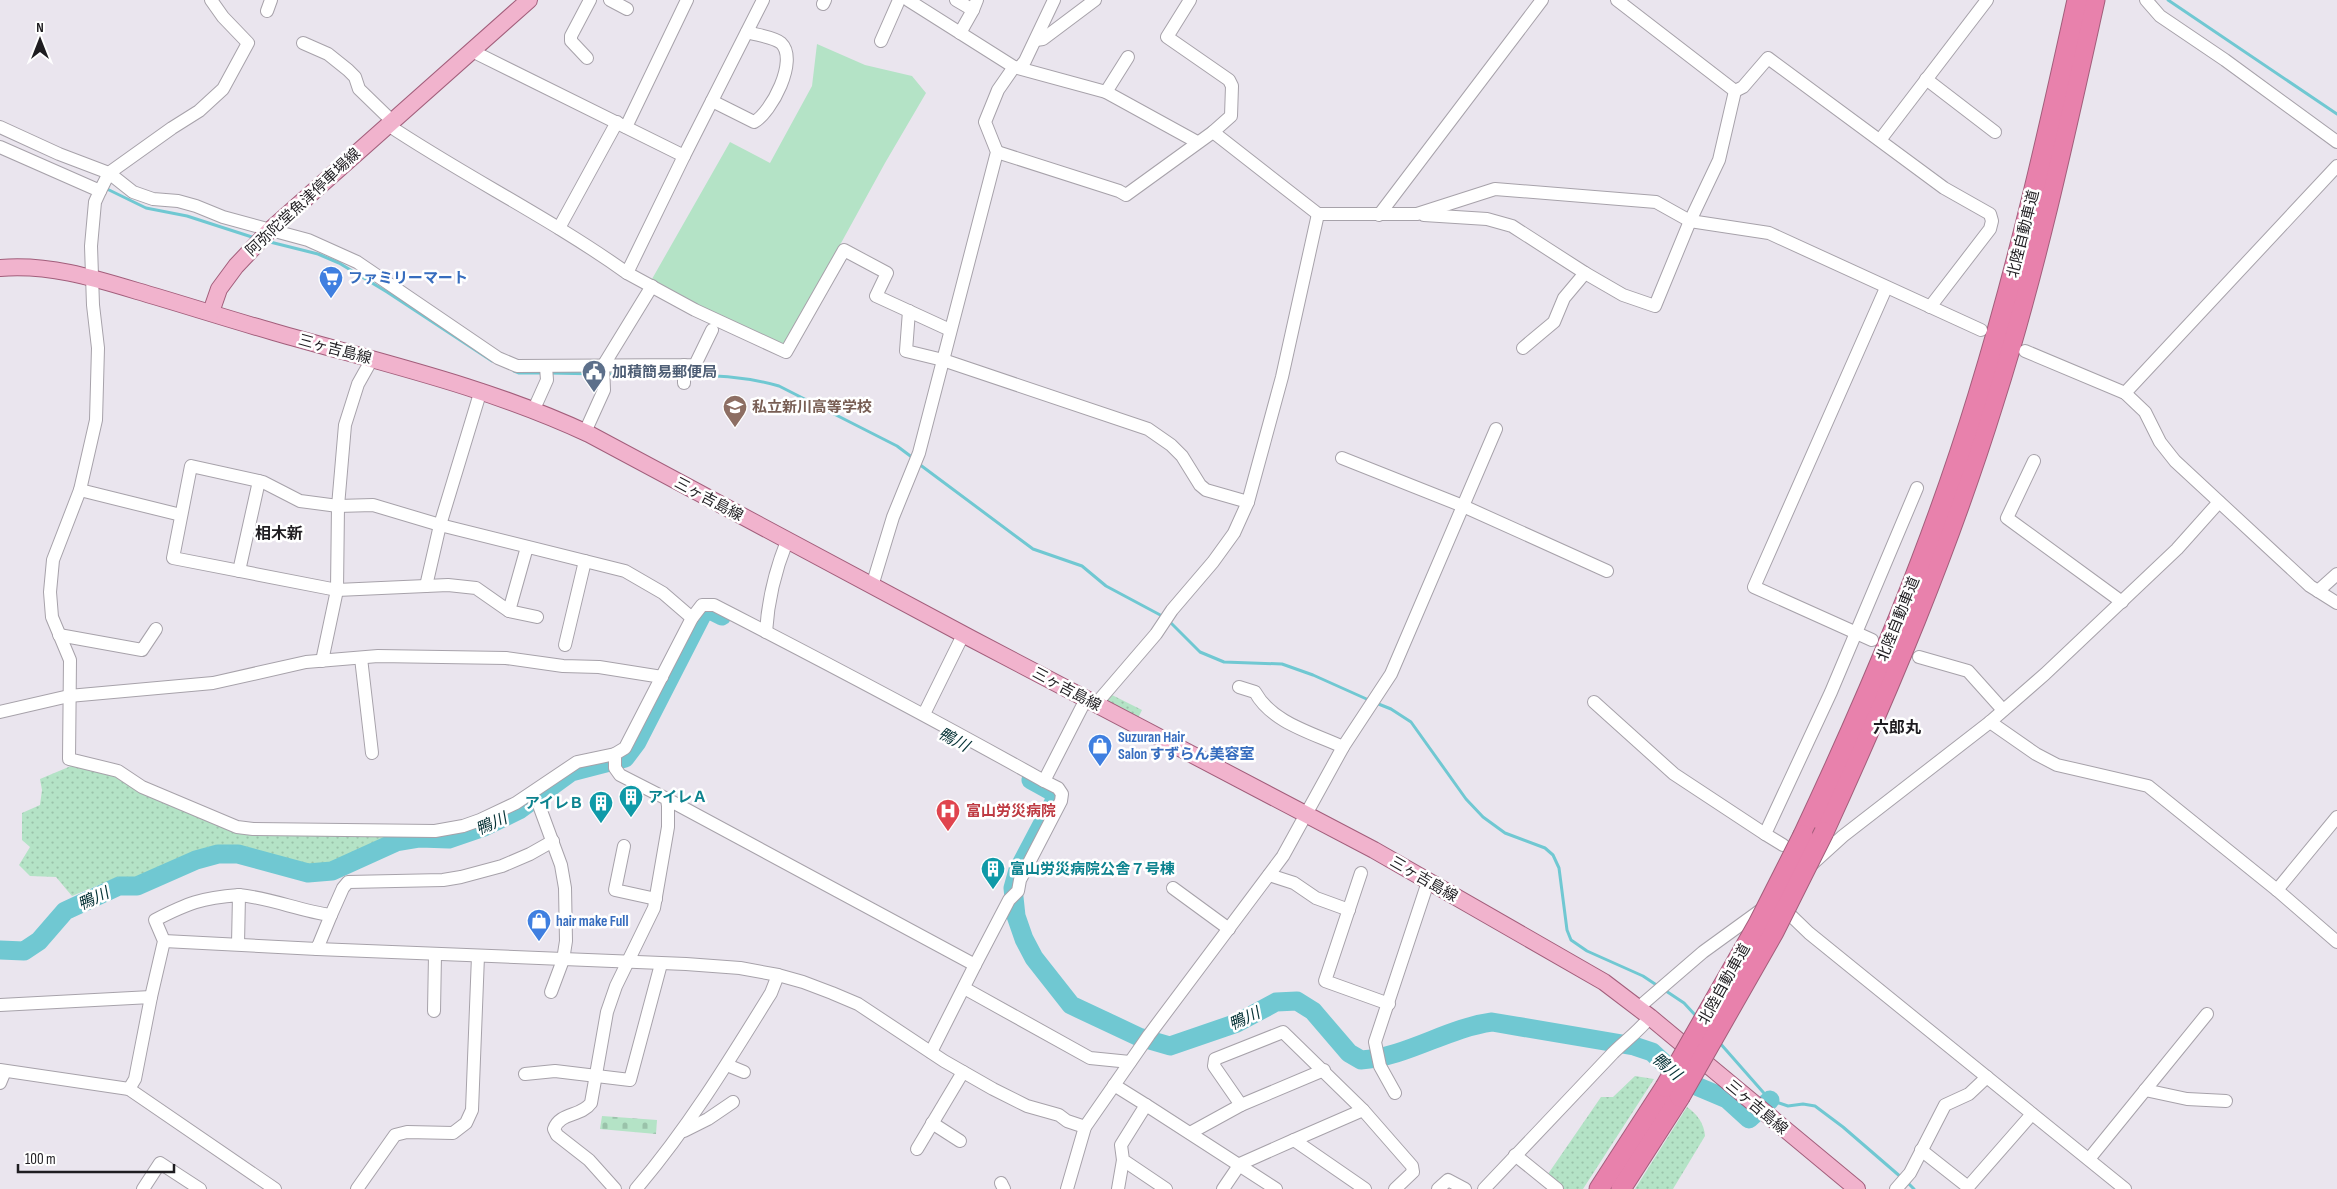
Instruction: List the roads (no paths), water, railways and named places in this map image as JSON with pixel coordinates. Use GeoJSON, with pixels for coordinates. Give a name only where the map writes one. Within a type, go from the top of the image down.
{"type":"FeatureCollection","features":[{"type":"Feature","properties":{"kind":"highway","name":"北陸自動車道"},"geometry":{"type":"LineString","coordinates":[[1621,1189],[1673,1092],[1803,835],[1884,656],[1917,571],[1978,397],[2028,216],[2077,0]]}},
{"type":"Feature","properties":{"kind":"highway","name":"北陸自動車道"},"geometry":{"type":"LineString","coordinates":[[1599,1189],[1673,1092],[1774,932],[1824,832],[1895,673],[1933,580],[1995,401],[2044,224],[2095,0]]}},
{"type":"Feature","properties":{"kind":"main road","name":"阿弥陀堂魚津停車場線"},"geometry":{"type":"LineString","coordinates":[[211,312],[219,289],[236,266],[269,230],[472,51],[525,1]]}},
{"type":"Feature","properties":{"kind":"main road"},"geometry":{"type":"LineString","coordinates":[[0,268],[25,266],[60,270],[211,312]]}},
{"type":"Feature","properties":{"kind":"main road","name":"三ヶ吉島線"},"geometry":{"type":"LineString","coordinates":[[211,312],[274,332],[480,390],[534,409],[585,432],[787,541],[1374,850],[1604,982],[1857,1189]]}},
{"type":"Feature","properties":{"kind":"street"},"geometry":{"type":"LineString","coordinates":[[211,0],[222,17],[248,43],[223,89],[199,111],[109,173],[95,202],[92,246],[93,305],[98,348],[96,420],[80,490],[52,560],[50,592],[52,617],[70,660],[69,760],[118,771],[142,787],[237,827],[253,829],[443,831],[480,820],[516,803],[578,762],[616,754],[625,748],[692,618],[702,605],[714,605],[924,714],[1058,788],[1062,794],[1061,801],[1020,880],[1018,891],[1009,900],[931,1052]]}},
{"type":"Feature","properties":{"kind":"street"},"geometry":{"type":"LineString","coordinates":[[587,58],[571,40],[571,36],[590,0]]}},
{"type":"Feature","properties":{"kind":"street"},"geometry":{"type":"LineString","coordinates":[[610,0],[627,8]]}},
{"type":"Feature","properties":{"kind":"street"},"geometry":{"type":"LineString","coordinates":[[559,228],[621,124],[687,0]]}},
{"type":"Feature","properties":{"kind":"street"},"geometry":{"type":"LineString","coordinates":[[627,273],[763,0]]}},
{"type":"Feature","properties":{"kind":"street"},"geometry":{"type":"LineString","coordinates":[[881,41],[899,0]]}},
{"type":"Feature","properties":{"kind":"street"},"geometry":{"type":"LineString","coordinates":[[908,0],[1017,67],[1106,92],[1197,142]]}},
{"type":"Feature","properties":{"kind":"street"},"geometry":{"type":"LineString","coordinates":[[956,0],[975,5],[960,33]]}},
{"type":"Feature","properties":{"kind":"street"},"geometry":{"type":"LineString","coordinates":[[1036,40],[1043,39],[1095,0]]}},
{"type":"Feature","properties":{"kind":"street"},"geometry":{"type":"LineString","coordinates":[[997,152],[1119,191],[1126,195],[1213,132],[1231,116],[1232,86],[1229,80],[1167,36],[1190,0]]}},
{"type":"Feature","properties":{"kind":"street"},"geometry":{"type":"LineString","coordinates":[[1379,215],[1542,0]]}},
{"type":"Feature","properties":{"kind":"street"},"geometry":{"type":"LineString","coordinates":[[1617,0],[1735,90]]}},
{"type":"Feature","properties":{"kind":"street"},"geometry":{"type":"LineString","coordinates":[[1880,140],[1986,0]]}},
{"type":"Feature","properties":{"kind":"street"},"geometry":{"type":"LineString","coordinates":[[2146,0],[2160,16],[2233,66],[2337,142]]}},
{"type":"Feature","properties":{"kind":"street"},"geometry":{"type":"LineString","coordinates":[[872,586],[893,517],[919,454],[997,152],[985,122],[998,90],[1017,67],[1025,61],[1036,40],[1051,1]]}},
{"type":"Feature","properties":{"kind":"street"},"geometry":{"type":"LineString","coordinates":[[712,101],[754,122],[763,117],[784,79],[786,51],[780,42],[747,32]]}},
{"type":"Feature","properties":{"kind":"street"},"geometry":{"type":"LineString","coordinates":[[303,43],[328,54],[348,70],[355,77],[359,89],[390,123],[465,174],[586,243],[627,273],[696,310],[786,352],[844,250],[887,273],[876,296],[950,330]]}},
{"type":"Feature","properties":{"kind":"street"},"geometry":{"type":"LineString","coordinates":[[472,51],[684,156]]}},
{"type":"Feature","properties":{"kind":"street"},"geometry":{"type":"LineString","coordinates":[[1106,92],[1128,57]]}},
{"type":"Feature","properties":{"kind":"street"},"geometry":{"type":"LineString","coordinates":[[1735,90],[1743,87],[1768,58],[1944,188],[1990,214],[1992,221],[1990,229],[1930,306]]}},
{"type":"Feature","properties":{"kind":"street"},"geometry":{"type":"LineString","coordinates":[[1926,79],[1995,132]]}},
{"type":"Feature","properties":{"kind":"street"},"geometry":{"type":"LineString","coordinates":[[1213,132],[1318,214],[1417,214],[1488,219],[1512,226],[1622,296],[1655,306],[1690,221],[1719,160],[1735,90]]}},
{"type":"Feature","properties":{"kind":"street"},"geometry":{"type":"LineString","coordinates":[[0,127],[59,154],[109,173],[134,192],[152,199],[196,206],[269,230],[308,240],[357,262],[498,358],[517,366],[604,373],[694,365],[712,330]]}},
{"type":"Feature","properties":{"kind":"street"},"geometry":{"type":"LineString","coordinates":[[0,147],[100,191]]}},
{"type":"Feature","properties":{"kind":"street"},"geometry":{"type":"LineString","coordinates":[[2125,393],[2337,166]]}},
{"type":"Feature","properties":{"kind":"street"},"geometry":{"type":"LineString","coordinates":[[1417,214],[1495,188],[1656,202],[1690,221],[1769,233],[1981,330]]}},
{"type":"Feature","properties":{"kind":"street"},"geometry":{"type":"LineString","coordinates":[[1044,781],[1091,702],[1213,562],[1234,533],[1248,502],[1282,377],[1318,214]]}},
{"type":"Feature","properties":{"kind":"street"},"geometry":{"type":"LineString","coordinates":[[1524,348],[1554,322],[1564,298],[1585,274]]}},
{"type":"Feature","properties":{"kind":"street"},"geometry":{"type":"LineString","coordinates":[[585,432],[604,390],[604,373],[652,286]]}},
{"type":"Feature","properties":{"kind":"street"},"geometry":{"type":"LineString","coordinates":[[1872,640],[1754,587],[1886,288]]}},
{"type":"Feature","properties":{"kind":"street"},"geometry":{"type":"LineString","coordinates":[[909,311],[906,351],[943,360],[1148,429],[1171,445],[1182,456],[1200,485],[1206,490],[1248,502]]}},
{"type":"Feature","properties":{"kind":"street"},"geometry":{"type":"LineString","coordinates":[[2025,351],[2125,393],[2145,412],[2160,442],[2174,461],[2318,591],[2337,603]]}},
{"type":"Feature","properties":{"kind":"street"},"geometry":{"type":"LineString","coordinates":[[322,661],[336,590],[338,506],[345,425],[358,384],[372,359]]}},
{"type":"Feature","properties":{"kind":"street"},"geometry":{"type":"LineString","coordinates":[[684,365],[684,383]]}},
{"type":"Feature","properties":{"kind":"street"},"geometry":{"type":"LineString","coordinates":[[534,409],[547,380],[546,367]]}},
{"type":"Feature","properties":{"kind":"street"},"geometry":{"type":"LineString","coordinates":[[426,586],[440,526],[480,390]]}},
{"type":"Feature","properties":{"kind":"street"},"geometry":{"type":"LineString","coordinates":[[1067,1189],[1085,1127],[1130,1062],[1282,856],[1343,747],[1391,674],[1496,429]]}},
{"type":"Feature","properties":{"kind":"street"},"geometry":{"type":"LineString","coordinates":[[1342,458],[1463,506],[1607,571]]}},
{"type":"Feature","properties":{"kind":"street"},"geometry":{"type":"LineString","coordinates":[[2034,461],[2007,518],[2122,602]]}},
{"type":"Feature","properties":{"kind":"street"},"geometry":{"type":"LineString","coordinates":[[537,617],[509,611],[476,588],[448,585],[336,590],[173,558],[191,466],[259,481],[300,500],[338,506],[372,505],[440,526],[625,571],[663,593],[692,618]]}},
{"type":"Feature","properties":{"kind":"street"},"geometry":{"type":"LineString","coordinates":[[239,571],[259,481]]}},
{"type":"Feature","properties":{"kind":"street"},"geometry":{"type":"LineString","coordinates":[[1765,834],[1831,692],[1917,488]]}},
{"type":"Feature","properties":{"kind":"street"},"geometry":{"type":"LineString","coordinates":[[80,490],[181,515]]}},
{"type":"Feature","properties":{"kind":"street"},"geometry":{"type":"LineString","coordinates":[[1484,1189],[1644,1013],[1703,952],[1774,900],[1843,836],[1990,722],[2178,549],[2220,502]]}},
{"type":"Feature","properties":{"kind":"street"},"geometry":{"type":"LineString","coordinates":[[766,632],[768,599],[775,571],[787,541]]}},
{"type":"Feature","properties":{"kind":"street"},"geometry":{"type":"LineString","coordinates":[[509,611],[527,547]]}},
{"type":"Feature","properties":{"kind":"street"},"geometry":{"type":"LineString","coordinates":[[564,645],[585,561]]}},
{"type":"Feature","properties":{"kind":"street"},"geometry":{"type":"LineString","coordinates":[[2318,591],[2337,574]]}},
{"type":"Feature","properties":{"kind":"street"},"geometry":{"type":"LineString","coordinates":[[59,635],[142,650],[156,630]]}},
{"type":"Feature","properties":{"kind":"street"},"geometry":{"type":"LineString","coordinates":[[924,714],[963,634]]}},
{"type":"Feature","properties":{"kind":"street"},"geometry":{"type":"LineString","coordinates":[[1919,657],[1968,671],[2003,710]]}},
{"type":"Feature","properties":{"kind":"street"},"geometry":{"type":"LineString","coordinates":[[0,712],[69,696],[213,683],[265,670],[322,661],[361,658],[506,658],[563,666],[599,667],[662,677]]}},
{"type":"Feature","properties":{"kind":"street"},"geometry":{"type":"LineString","coordinates":[[361,658],[372,753]]}},
{"type":"Feature","properties":{"kind":"street"},"geometry":{"type":"LineString","coordinates":[[1239,688],[1255,692],[1261,703],[1285,722],[1343,747]]}},
{"type":"Feature","properties":{"kind":"street"},"geometry":{"type":"LineString","coordinates":[[1594,702],[1674,774],[1783,845]]}},
{"type":"Feature","properties":{"kind":"street"},"geometry":{"type":"LineString","coordinates":[[1990,722],[2036,754],[2057,765],[2148,786],[2277,890],[2337,942]]}},
{"type":"Feature","properties":{"kind":"street"},"geometry":{"type":"LineString","coordinates":[[616,754],[615,768],[620,774],[975,965]]}},
{"type":"Feature","properties":{"kind":"street"},"geometry":{"type":"LineString","coordinates":[[615,1189],[589,1160],[557,1135],[554,1129],[561,1118],[587,1108],[591,1103],[607,1012],[616,986],[647,925],[656,899],[668,828],[668,806],[666,799]]}},
{"type":"Feature","properties":{"kind":"street"},"geometry":{"type":"LineString","coordinates":[[540,808],[561,864],[565,888],[566,941],[563,960],[551,992]]}},
{"type":"Feature","properties":{"kind":"street"},"geometry":{"type":"LineString","coordinates":[[2277,890],[2337,817]]}},
{"type":"Feature","properties":{"kind":"street"},"geometry":{"type":"LineString","coordinates":[[317,950],[343,888],[348,882],[394,879],[442,880],[461,877],[502,866],[530,854],[553,841]]}},
{"type":"Feature","properties":{"kind":"street"},"geometry":{"type":"LineString","coordinates":[[624,846],[615,890],[656,899]]}},
{"type":"Feature","properties":{"kind":"street"},"geometry":{"type":"LineString","coordinates":[[1361,873],[1325,981],[1388,1004]]}},
{"type":"Feature","properties":{"kind":"street"},"geometry":{"type":"LineString","coordinates":[[1269,875],[1294,883],[1316,898],[1349,910]]}},
{"type":"Feature","properties":{"kind":"street"},"geometry":{"type":"LineString","coordinates":[[1394,1093],[1380,1066],[1376,1042],[1428,882]]}},
{"type":"Feature","properties":{"kind":"street"},"geometry":{"type":"LineString","coordinates":[[1173,888],[1229,929]]}},
{"type":"Feature","properties":{"kind":"street"},"geometry":{"type":"LineString","coordinates":[[129,1089],[135,1079],[164,941],[155,920],[192,902],[213,897],[239,895],[259,897],[304,911],[331,915]]}},
{"type":"Feature","properties":{"kind":"street"},"geometry":{"type":"LineString","coordinates":[[238,944],[239,895]]}},
{"type":"Feature","properties":{"kind":"street"},"geometry":{"type":"LineString","coordinates":[[1774,900],[1809,933],[2125,1189]]}},
{"type":"Feature","properties":{"kind":"street"},"geometry":{"type":"LineString","coordinates":[[164,941],[317,950],[629,961],[740,968],[778,975],[804,982],[858,1004],[963,1072],[1027,1106],[1085,1127]]}},
{"type":"Feature","properties":{"kind":"street"},"geometry":{"type":"LineString","coordinates":[[434,1012],[435,954]]}},
{"type":"Feature","properties":{"kind":"street"},"geometry":{"type":"LineString","coordinates":[[357,1189],[395,1135],[407,1132],[453,1133],[466,1123],[472,1110],[478,956]]}},
{"type":"Feature","properties":{"kind":"street"},"geometry":{"type":"LineString","coordinates":[[525,1074],[555,1071],[630,1080],[661,964]]}},
{"type":"Feature","properties":{"kind":"street"},"geometry":{"type":"LineString","coordinates":[[636,1189],[682,1132],[727,1065],[771,993],[778,975]]}},
{"type":"Feature","properties":{"kind":"street"},"geometry":{"type":"LineString","coordinates":[[964,988],[1090,1058],[1130,1062]]}},
{"type":"Feature","properties":{"kind":"street"},"geometry":{"type":"LineString","coordinates":[[0,1005],[151,997]]}},
{"type":"Feature","properties":{"kind":"street"},"geometry":{"type":"LineString","coordinates":[[2089,1159],[2207,1014]]}},
{"type":"Feature","properties":{"kind":"street"},"geometry":{"type":"LineString","coordinates":[[1242,1104],[1214,1066],[1215,1059],[1284,1032],[1363,1110],[1412,1166],[1413,1172],[1395,1189]]}},
{"type":"Feature","properties":{"kind":"street"},"geometry":{"type":"LineString","coordinates":[[727,1065],[744,1072]]}},
{"type":"Feature","properties":{"kind":"street"},"geometry":{"type":"LineString","coordinates":[[1190,1133],[1242,1104],[1324,1070]]}},
{"type":"Feature","properties":{"kind":"street"},"geometry":{"type":"LineString","coordinates":[[917,1149],[963,1072]]}},
{"type":"Feature","properties":{"kind":"street"},"geometry":{"type":"LineString","coordinates":[[2,1074],[129,1089],[271,1188]]}},
{"type":"Feature","properties":{"kind":"street"},"geometry":{"type":"LineString","coordinates":[[1896,1189],[1910,1173],[1945,1105],[1969,1094],[1986,1076]]}},
{"type":"Feature","properties":{"kind":"street"},"geometry":{"type":"LineString","coordinates":[[1114,1085],[1240,1164],[1276,1189]]}},
{"type":"Feature","properties":{"kind":"street"},"geometry":{"type":"LineString","coordinates":[[2145,1090],[2187,1099],[2226,1101]]}},
{"type":"Feature","properties":{"kind":"street"},"geometry":{"type":"LineString","coordinates":[[682,1132],[708,1119],[733,1102]]}},
{"type":"Feature","properties":{"kind":"street"},"geometry":{"type":"LineString","coordinates":[[1118,1189],[1123,1160],[1120,1144],[1146,1105]]}},
{"type":"Feature","properties":{"kind":"street"},"geometry":{"type":"LineString","coordinates":[[1223,1189],[1240,1164],[1363,1110]]}},
{"type":"Feature","properties":{"kind":"street"},"geometry":{"type":"LineString","coordinates":[[1921,1150],[1968,1187],[2032,1114]]}},
{"type":"Feature","properties":{"kind":"street"},"geometry":{"type":"LineString","coordinates":[[932,1122],[960,1141]]}},
{"type":"Feature","properties":{"kind":"street"},"geometry":{"type":"LineString","coordinates":[[1294,1140],[1365,1189]]}},
{"type":"Feature","properties":{"kind":"street"},"geometry":{"type":"LineString","coordinates":[[1515,1155],[1557,1189]]}},
{"type":"Feature","properties":{"kind":"street"},"geometry":{"type":"LineString","coordinates":[[1123,1160],[1166,1189]]}},
{"type":"Feature","properties":{"kind":"street"},"geometry":{"type":"LineString","coordinates":[[142,1189],[160,1162],[200,1189]]}},
{"type":"Feature","properties":{"kind":"street"},"geometry":{"type":"LineString","coordinates":[[1438,1189],[1448,1180],[1466,1189]]}},
{"type":"Feature","properties":{"kind":"waterway"},"geometry":{"type":"LineString","coordinates":[[2168,0],[2337,114]]}},
{"type":"Feature","properties":{"kind":"waterway"},"geometry":{"type":"LineString","coordinates":[[105,188],[146,208],[187,216],[255,238]]}},
{"type":"Feature","properties":{"kind":"waterway"},"geometry":{"type":"LineString","coordinates":[[266,241],[318,254],[339,263],[492,361]]}},
{"type":"Feature","properties":{"kind":"waterway"},"geometry":{"type":"LineString","coordinates":[[514,371],[519,373],[542,373]]}},
{"type":"Feature","properties":{"kind":"waterway"},"geometry":{"type":"LineString","coordinates":[[549,373],[600,374]]}},
{"type":"Feature","properties":{"kind":"waterway"},"geometry":{"type":"LineString","coordinates":[[606,374],[680,375]]}},
{"type":"Feature","properties":{"kind":"waterway"},"geometry":{"type":"LineString","coordinates":[[686,375],[732,377],[756,380],[779,386],[897,446],[913,458]]}},
{"type":"Feature","properties":{"kind":"waterway"},"geometry":{"type":"LineString","coordinates":[[919,464],[1033,549],[1082,566],[1106,586],[1164,617]]}},
{"type":"Feature","properties":{"kind":"waterway","name":"鴨川"},"geometry":{"type":"LineString","coordinates":[[0,950],[24,951],[39,941],[65,911],[119,886],[137,886],[196,860],[218,854],[238,854],[308,873],[332,871],[396,842],[420,838],[449,839],[484,827],[519,810],[571,772],[625,758],[637,742],[704,611],[712,611],[722,616]]}},
{"type":"Feature","properties":{"kind":"waterway"},"geometry":{"type":"LineString","coordinates":[[1169,621],[1200,652],[1224,662],[1282,664],[1313,675],[1371,701]]}},
{"type":"Feature","properties":{"kind":"waterway"},"geometry":{"type":"LineString","coordinates":[[1376,703],[1391,709],[1411,722],[1466,799],[1483,817],[1505,833],[1545,848],[1553,855],[1559,868],[1567,930],[1571,940],[1587,951],[1643,976],[1658,986]]}},
{"type":"Feature","properties":{"kind":"waterway","name":"鴨川"},"geometry":{"type":"LineString","coordinates":[[1031,780],[1051,791],[1056,798],[1018,870],[1013,888],[1016,916],[1024,939],[1034,958],[1071,1005],[1139,1037],[1170,1046],[1237,1023],[1276,1002],[1297,1001],[1313,1011],[1349,1053],[1361,1060],[1395,1054],[1459,1030],[1492,1022],[1634,1046],[1652,1052],[1682,1080],[1727,1099],[1749,1119],[1770,1100]]}},
{"type":"Feature","properties":{"kind":"waterway"},"geometry":{"type":"LineString","coordinates":[[1663,989],[1684,1003],[1697,1017]]}},
{"type":"Feature","properties":{"kind":"waterway"},"geometry":{"type":"LineString","coordinates":[[1719,1042],[1770,1100],[1788,1106],[1803,1104],[1815,1106],[1843,1127],[1902,1178]]}},
{"type":"Feature","properties":{"kind":"waterway"},"geometry":{"type":"LineString","coordinates":[[1907,1182],[1914,1189]]}},
{"type":"Feature","properties":{"kind":"place","name":"ファミリーマート"},"geometry":{"type":"Point","coordinates":[331,299]}},
{"type":"Feature","properties":{"kind":"place","name":"加積簡易郵便局"},"geometry":{"type":"Point","coordinates":[594,393]}},
{"type":"Feature","properties":{"kind":"place","name":"私立新川高等学校"},"geometry":{"type":"Point","coordinates":[735,428]}},
{"type":"Feature","properties":{"kind":"place","name":"Suzuran Hair Salon すずらん美容室"},"geometry":{"type":"Point","coordinates":[1100,767]}},
{"type":"Feature","properties":{"kind":"place","name":"アイレＡ"},"geometry":{"type":"Point","coordinates":[631,818]}},
{"type":"Feature","properties":{"kind":"place","name":"アイレＢ"},"geometry":{"type":"Point","coordinates":[601,824]}},
{"type":"Feature","properties":{"kind":"place","name":"富山労災病院"},"geometry":{"type":"Point","coordinates":[948,832]}},
{"type":"Feature","properties":{"kind":"place","name":"富山労災病院公舎７号棟"},"geometry":{"type":"Point","coordinates":[993,890]}},
{"type":"Feature","properties":{"kind":"place","name":"hair make Full"},"geometry":{"type":"Point","coordinates":[539,942]}},
{"type":"Feature","properties":{"kind":"district","name":"相木新"},"geometry":{"type":"Point","coordinates":[279,533]}},
{"type":"Feature","properties":{"kind":"district","name":"六郎丸"},"geometry":{"type":"Point","coordinates":[1897,727]}}]}
